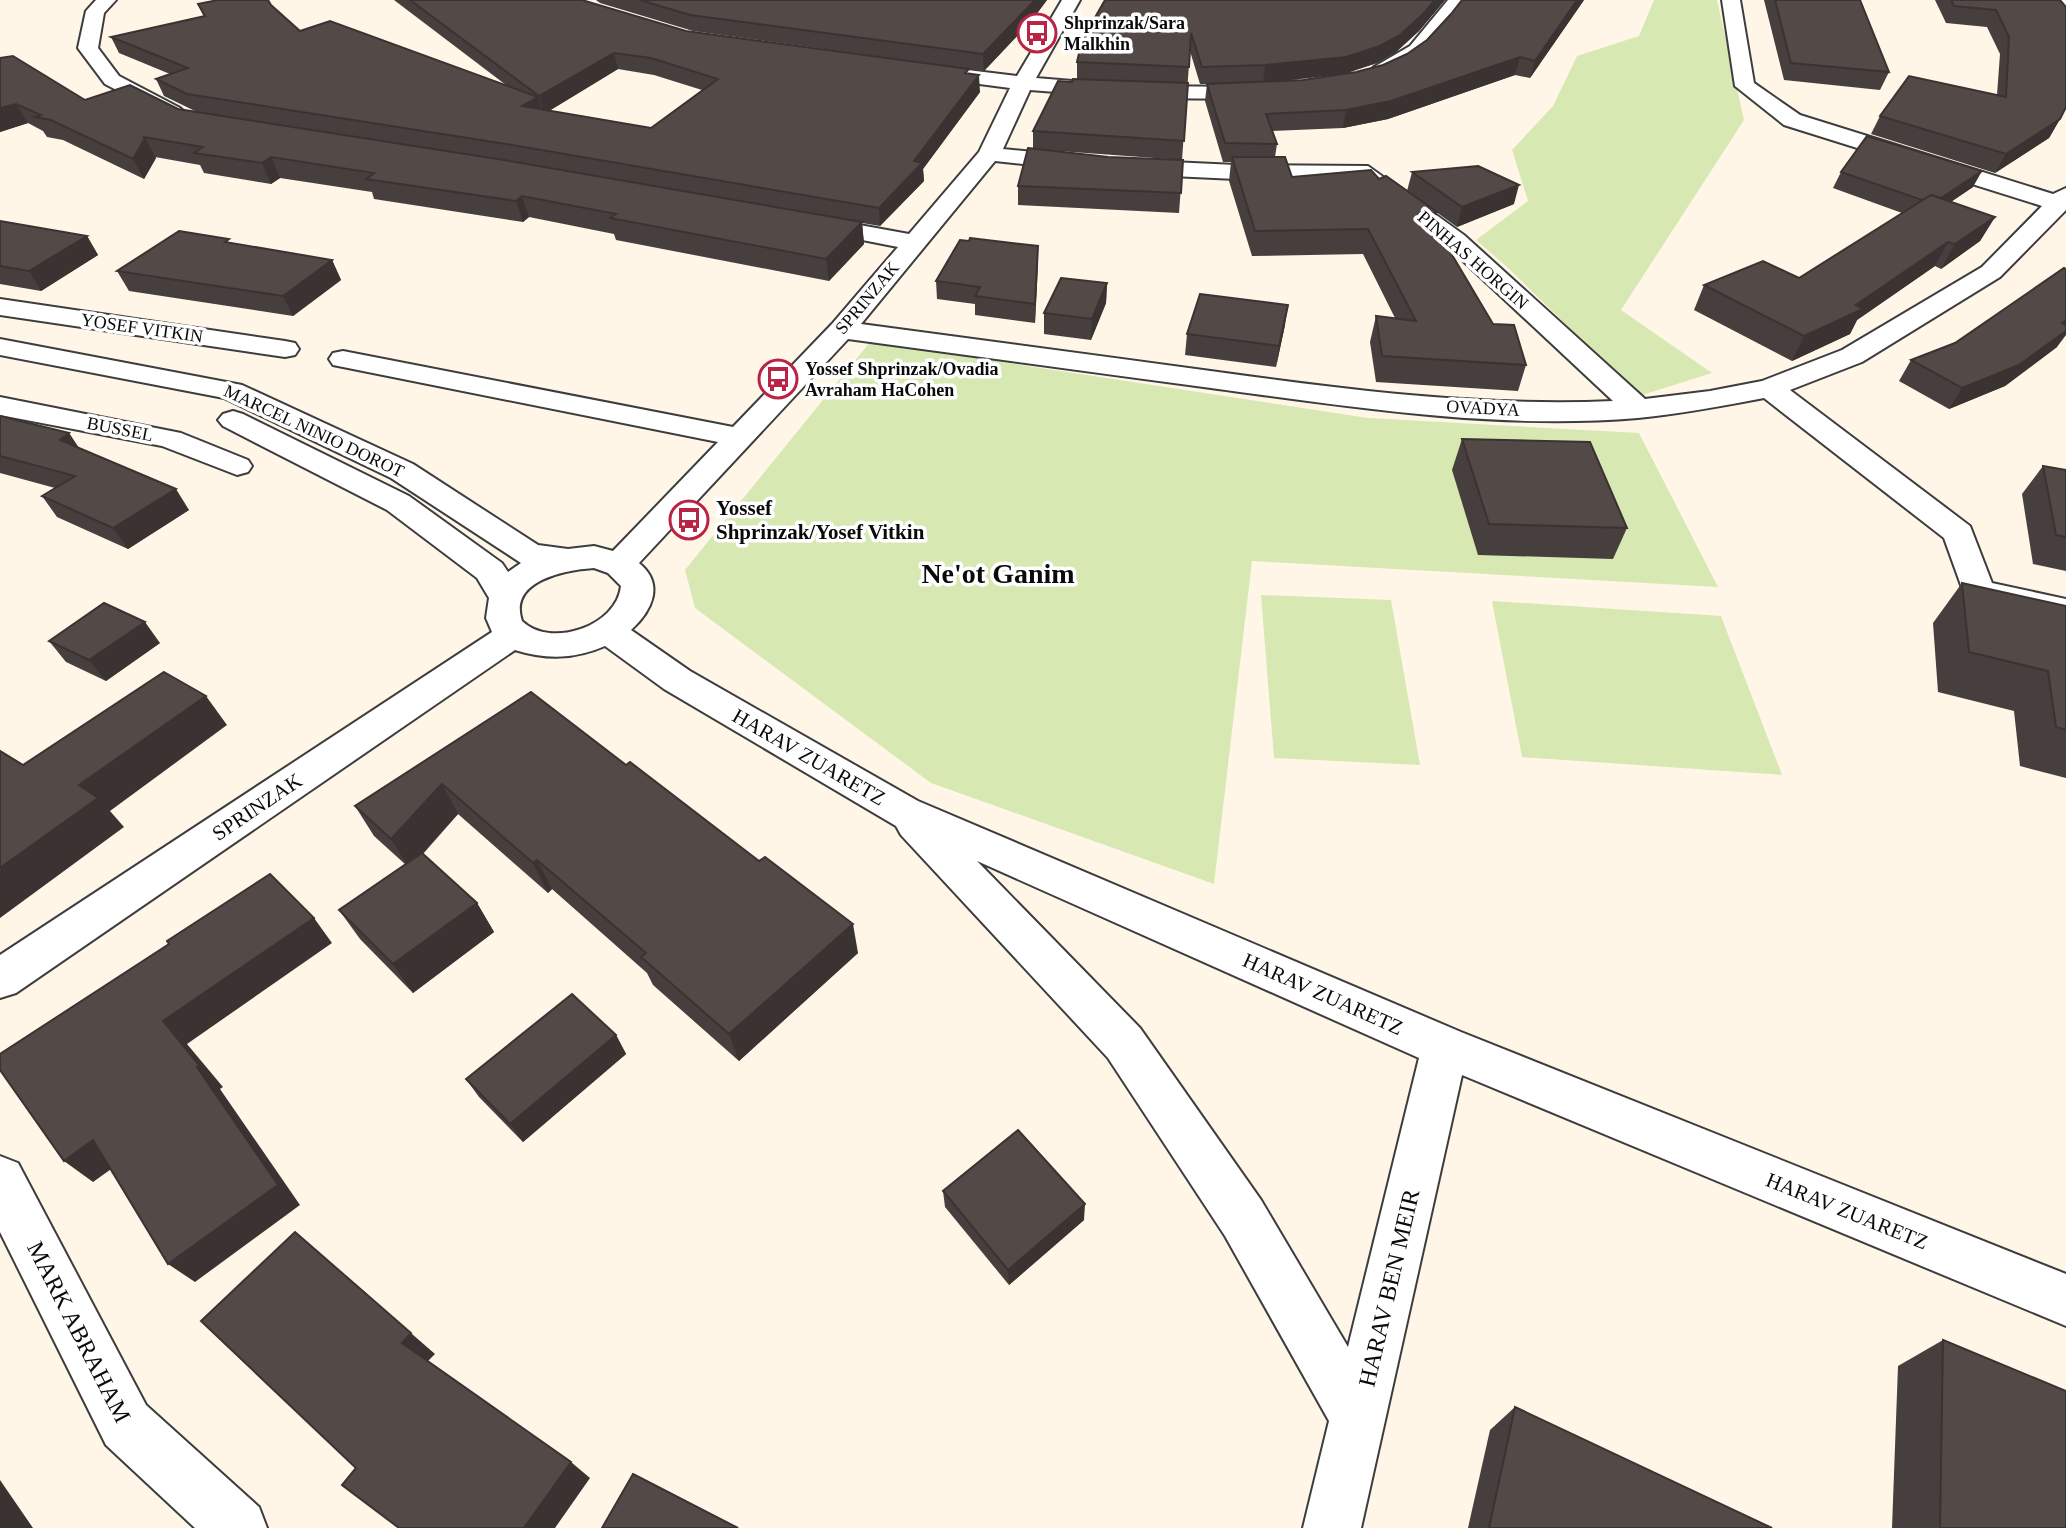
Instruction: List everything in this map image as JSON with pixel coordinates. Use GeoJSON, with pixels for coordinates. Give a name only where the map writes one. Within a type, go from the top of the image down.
{"type":"FeatureCollection","features":[{"type":"Feature","properties":{"kind":"street"},"geometry":{"type":"LineString","coordinates":[[107,0],[95,11],[88,48],[111,80],[188,120]]}},
{"type":"Feature","properties":{"kind":"street","name":"SPRINZAK"},"geometry":{"type":"LineString","coordinates":[[619,564],[842,330],[989,154],[1022,85],[1071,0]]}},
{"type":"Feature","properties":{"kind":"street"},"geometry":{"type":"LineString","coordinates":[[1367,77],[1394,66],[1417,50],[1458,0]]}},
{"type":"Feature","properties":{"kind":"street"},"geometry":{"type":"LineString","coordinates":[[1731,0],[1745,86],[1792,120],[2063,200]]}},
{"type":"Feature","properties":{"kind":"street"},"geometry":{"type":"LineString","coordinates":[[912,69],[1022,85],[1201,93],[1276,92]]}},
{"type":"Feature","properties":{"kind":"street","name":"PINHAS HORGIN"},"geometry":{"type":"LineString","coordinates":[[989,154],[1107,166],[1236,172],[1360,171],[1455,240],[1638,409]]}},
{"type":"Feature","properties":{"kind":"street","name":"OVADYA"},"geometry":{"type":"LineString","coordinates":[[842,330],[1354,399],[1460,408],[1573,412],[1638,409],[1710,400],[1769,388],[1852,356],[1991,271],[2063,200]]}},
{"type":"Feature","properties":{"kind":"street"},"geometry":{"type":"LineString","coordinates":[[793,220],[914,242]]}},
{"type":"Feature","properties":{"kind":"street","name":"YOSEF VITKIN"},"geometry":{"type":"LineString","coordinates":[[0,307],[285,349]]}},
{"type":"Feature","properties":{"kind":"street","name":"MARCEL NINIO DOROT"},"geometry":{"type":"LineString","coordinates":[[0,346],[232,391],[402,471],[530,555],[565,559]]}},
{"type":"Feature","properties":{"kind":"street"},"geometry":{"type":"LineString","coordinates":[[343,359],[739,436]]}},
{"type":"Feature","properties":{"kind":"street","name":"MARCEL NINIO DOROT"},"geometry":{"type":"LineString","coordinates":[[0,366],[210,408],[398,503],[490,571],[505,597]]}},
{"type":"Feature","properties":{"kind":"street"},"geometry":{"type":"LineString","coordinates":[[1769,388],[1959,533],[1978,591],[2066,611]]}},
{"type":"Feature","properties":{"kind":"street","name":"BUSSEL"},"geometry":{"type":"LineString","coordinates":[[0,406],[170,439],[237,466]]}},
{"type":"Feature","properties":{"kind":"street"},"geometry":{"type":"LineString","coordinates":[[594,557],[619,564],[632,574],[638,587],[636,602],[626,618],[609,631],[585,641],[558,646],[532,644],[513,635],[503,624],[501,611],[505,597],[514,584],[528,573],[565,559],[594,557]]}},
{"type":"Feature","properties":{"kind":"street","name":"HARAV ZUARETZ"},"geometry":{"type":"LineString","coordinates":[[609,631],[677,680],[904,812],[1445,1047],[2066,1300]]}},
{"type":"Feature","properties":{"kind":"street","name":"SPRINZAK"},"geometry":{"type":"LineString","coordinates":[[0,979],[513,635]]}},
{"type":"Feature","properties":{"kind":"street"},"geometry":{"type":"LineString","coordinates":[[904,812],[1124,1043],[1243,1217],[1358,1417]]}},
{"type":"Feature","properties":{"kind":"street","name":"HARAV BEN MEIR"},"geometry":{"type":"LineString","coordinates":[[1332,1528],[1445,1047]]}},
{"type":"Feature","properties":{"kind":"street","name":"MARK ABRAHAM"},"geometry":{"type":"LineString","coordinates":[[0,1180],[126,1425],[238,1528]]}},
{"type":"Feature","properties":{"kind":"green space"},"geometry":{"type":"Polygon","coordinates":[[[1654,0],[1717,0],[1744,120],[1621,310],[1712,373],[1639,396],[1476,240],[1528,201],[1512,150],[1553,106],[1577,56],[1639,36],[1654,0]]]}},
{"type":"Feature","properties":{"kind":"green space"},"geometry":{"type":"Polygon","coordinates":[[[870,342],[1368,418],[1639,433],[1718,587],[1252,561],[1214,884],[931,783],[695,608],[685,570],[870,342]]]}},
{"type":"Feature","properties":{"kind":"green space"},"geometry":{"type":"Polygon","coordinates":[[[1261,595],[1391,600],[1420,765],[1274,758],[1261,595]]]}},
{"type":"Feature","properties":{"kind":"green space"},"geometry":{"type":"Polygon","coordinates":[[[1492,601],[1721,616],[1782,775],[1522,757],[1492,601]]]}},
{"type":"Feature","properties":{"kind":"building"},"geometry":{"type":"Polygon","coordinates":[[[218,0],[268,0],[300,31],[330,21],[538,97],[522,106],[651,128],[718,79],[651,58],[614,53],[539,96],[410,0],[582,0],[686,31],[969,69],[965,73],[979,75],[914,161],[922,163],[879,208],[506,144],[187,94],[156,79],[188,68],[111,37],[205,16],[198,4],[218,0]]]}},
{"type":"Feature","properties":{"kind":"building"},"geometry":{"type":"Polygon","coordinates":[[[640,0],[1035,0],[983,54],[690,15],[640,0]]]}},
{"type":"Feature","properties":{"kind":"building"},"geometry":{"type":"Polygon","coordinates":[[[1105,0],[1435,0],[1400,35],[1380,46],[1346,57],[1265,65],[1202,67],[1191,33],[1189,67],[1077,62],[1082,40],[1105,0]]]}},
{"type":"Feature","properties":{"kind":"building"},"geometry":{"type":"Polygon","coordinates":[[[1462,0],[1577,0],[1535,61],[1520,57],[1391,101],[1346,110],[1266,114],[1277,144],[1225,143],[1207,84],[1303,80],[1383,65],[1407,54],[1427,40],[1462,0]]]}},
{"type":"Feature","properties":{"kind":"building"},"geometry":{"type":"Polygon","coordinates":[[[1775,0],[1860,0],[1889,72],[1791,63],[1775,0]]]}},
{"type":"Feature","properties":{"kind":"building"},"geometry":{"type":"Polygon","coordinates":[[[1951,0],[2060,0],[2066,7],[2066,107],[2060,119],[2006,154],[1880,116],[1909,76],[2006,97],[2009,37],[1996,10],[1954,6],[1951,0]]]}},
{"type":"Feature","properties":{"kind":"building"},"geometry":{"type":"Polygon","coordinates":[[[13,56],[85,100],[130,85],[178,109],[504,160],[862,222],[826,259],[610,218],[616,214],[522,196],[516,201],[366,179],[374,173],[271,157],[262,163],[194,153],[203,147],[143,137],[145,138],[133,159],[51,120],[35,117],[41,115],[16,104],[0,108],[0,58],[13,56]]]}},
{"type":"Feature","properties":{"kind":"building"},"geometry":{"type":"Polygon","coordinates":[[[1073,79],[1188,83],[1184,141],[1033,131],[1058,81],[1072,82],[1073,79]]]}},
{"type":"Feature","properties":{"kind":"building"},"geometry":{"type":"Polygon","coordinates":[[[1867,136],[1982,171],[1941,198],[1931,195],[1922,200],[1841,172],[1867,136]]]}},
{"type":"Feature","properties":{"kind":"building"},"geometry":{"type":"Polygon","coordinates":[[[1028,148],[1108,157],[1183,160],[1181,193],[1018,186],[1028,148]]]}},
{"type":"Feature","properties":{"kind":"building"},"geometry":{"type":"Polygon","coordinates":[[[1232,157],[1285,157],[1292,177],[1371,170],[1379,179],[1386,176],[1437,212],[1429,216],[1493,324],[1514,325],[1526,365],[1382,356],[1376,316],[1416,321],[1368,229],[1255,231],[1232,157]]]}},
{"type":"Feature","properties":{"kind":"building"},"geometry":{"type":"Polygon","coordinates":[[[1478,166],[1519,185],[1462,207],[1412,172],[1478,166]]]}},
{"type":"Feature","properties":{"kind":"building"},"geometry":{"type":"Polygon","coordinates":[[[1931,195],[1995,217],[1955,244],[1948,242],[1856,305],[1863,309],[1804,336],[1704,285],[1763,261],[1799,278],[1931,195]]]}},
{"type":"Feature","properties":{"kind":"building"},"geometry":{"type":"Polygon","coordinates":[[[0,221],[87,236],[29,271],[0,266],[0,221]]]}},
{"type":"Feature","properties":{"kind":"building"},"geometry":{"type":"Polygon","coordinates":[[[179,231],[229,239],[225,242],[332,260],[283,296],[117,271],[179,231]]]}},
{"type":"Feature","properties":{"kind":"building"},"geometry":{"type":"Polygon","coordinates":[[[970,238],[1038,246],[1035,304],[975,296],[980,287],[936,281],[960,240],[969,241],[970,238]]]}},
{"type":"Feature","properties":{"kind":"building"},"geometry":{"type":"Polygon","coordinates":[[[2064,268],[2066,320],[2062,323],[2066,325],[2066,331],[2019,365],[1962,388],[1911,360],[1955,343],[2064,268]]]}},
{"type":"Feature","properties":{"kind":"building"},"geometry":{"type":"Polygon","coordinates":[[[1061,278],[1107,283],[1092,319],[1044,313],[1061,278]]]}},
{"type":"Feature","properties":{"kind":"building"},"geometry":{"type":"Polygon","coordinates":[[[1200,294],[1288,305],[1279,346],[1187,334],[1200,294]]]}},
{"type":"Feature","properties":{"kind":"building"},"geometry":{"type":"Polygon","coordinates":[[[0,416],[69,433],[60,440],[176,489],[113,528],[42,496],[75,476],[0,456],[0,416]]]}},
{"type":"Feature","properties":{"kind":"building"},"geometry":{"type":"Polygon","coordinates":[[[1462,439],[1590,442],[1627,528],[1489,524],[1462,439]]]}},
{"type":"Feature","properties":{"kind":"building"},"geometry":{"type":"Polygon","coordinates":[[[2043,466],[2066,470],[2066,537],[2056,535],[2043,466]]]}},
{"type":"Feature","properties":{"kind":"building"},"geometry":{"type":"Polygon","coordinates":[[[1962,583],[2066,606],[2066,730],[2056,727],[2048,671],[1969,652],[1962,583]]]}},
{"type":"Feature","properties":{"kind":"building"},"geometry":{"type":"Polygon","coordinates":[[[104,603],[145,622],[89,660],[49,641],[104,603]]]}},
{"type":"Feature","properties":{"kind":"building"},"geometry":{"type":"Polygon","coordinates":[[[164,672],[206,696],[79,785],[98,798],[0,868],[0,751],[23,765],[164,672]]]}},
{"type":"Feature","properties":{"kind":"building"},"geometry":{"type":"Polygon","coordinates":[[[531,692],[626,765],[630,762],[759,861],[765,857],[853,924],[729,1034],[641,957],[646,953],[537,860],[533,863],[442,784],[391,839],[355,806],[531,692]]]}},
{"type":"Feature","properties":{"kind":"building"},"geometry":{"type":"Polygon","coordinates":[[[422,853],[477,903],[393,964],[339,910],[422,853]]]}},
{"type":"Feature","properties":{"kind":"building"},"geometry":{"type":"Polygon","coordinates":[[[270,874],[314,918],[163,1021],[199,1065],[197,1067],[278,1185],[168,1264],[93,1140],[64,1161],[0,1070],[0,1054],[169,944],[167,941],[270,874]]]}},
{"type":"Feature","properties":{"kind":"building"},"geometry":{"type":"Polygon","coordinates":[[[572,994],[616,1035],[510,1124],[466,1079],[572,994]]]}},
{"type":"Feature","properties":{"kind":"building"},"geometry":{"type":"Polygon","coordinates":[[[1018,1130],[1085,1204],[1008,1270],[943,1191],[1018,1130]]]}},
{"type":"Feature","properties":{"kind":"building"},"geometry":{"type":"Polygon","coordinates":[[[295,1232],[411,1333],[402,1343],[571,1462],[524,1528],[399,1528],[342,1485],[356,1468],[201,1321],[295,1232]]]}},
{"type":"Feature","properties":{"kind":"building"},"geometry":{"type":"Polygon","coordinates":[[[1943,1340],[2066,1391],[2066,1528],[1940,1528],[1943,1340]]]}},
{"type":"Feature","properties":{"kind":"building"},"geometry":{"type":"Polygon","coordinates":[[[1515,1407],[1772,1528],[1489,1528],[1515,1407]]]}},
{"type":"Feature","properties":{"kind":"building"},"geometry":{"type":"Polygon","coordinates":[[[633,1474],[738,1528],[602,1528],[633,1474]]]}},
{"type":"Feature","properties":{"kind":"place","name":"Shprinzak/Sara Malkhin"},"geometry":{"type":"Point","coordinates":[1037,33]}},
{"type":"Feature","properties":{"kind":"place","name":"Yossef Shprinzak/Ovadia Avraham HaCohen"},"geometry":{"type":"Point","coordinates":[778,379]}},
{"type":"Feature","properties":{"kind":"place","name":"Yossef Shprinzak/Yosef Vitkin"},"geometry":{"type":"Point","coordinates":[689,520]}},
{"type":"Feature","properties":{"kind":"district","name":"Ne'ot Ganim"},"geometry":{"type":"Point","coordinates":[998,573]}}]}
